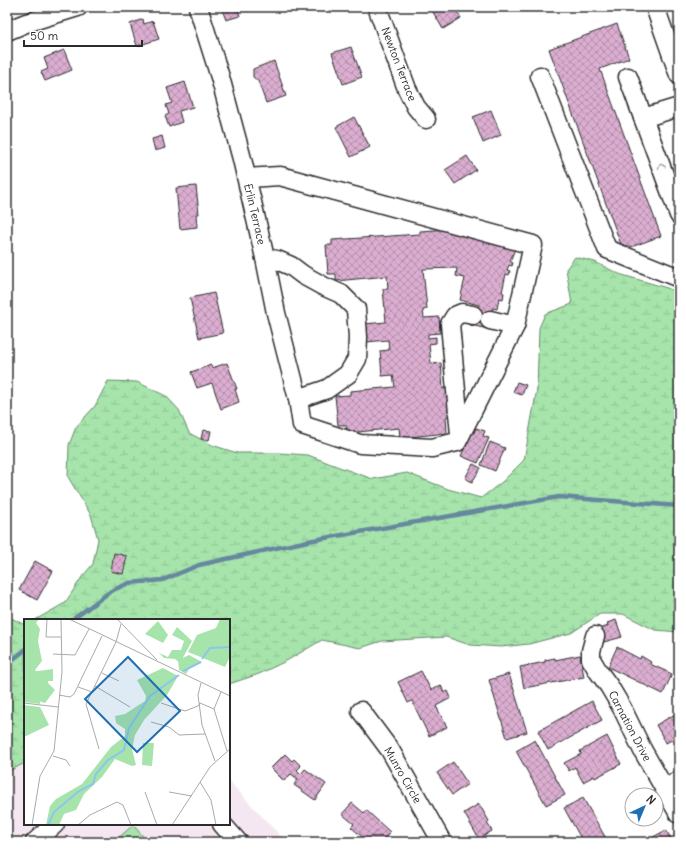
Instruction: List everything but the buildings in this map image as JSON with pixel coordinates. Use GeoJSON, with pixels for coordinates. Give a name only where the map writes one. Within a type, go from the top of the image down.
{"type":"FeatureCollection","features":[{"type":"Feature","properties":{"kind":"street"},"geometry":{"type":"LineString","coordinates":[[7,31],[26,23],[78,7]]}},
{"type":"Feature","properties":{"kind":"street","name":"Erlin Terrace"},"geometry":{"type":"LineString","coordinates":[[198,7],[220,77],[247,178],[276,313],[298,399],[302,424],[360,444],[432,448],[457,442],[460,435]]}},
{"type":"Feature","properties":{"kind":"street","name":"Newton Terrace"},"geometry":{"type":"LineString","coordinates":[[377,7],[407,89],[416,107],[426,118]]}},
{"type":"Feature","properties":{"kind":"street"},"geometry":{"type":"LineString","coordinates":[[655,7],[679,75]]}},
{"type":"Feature","properties":{"kind":"street"},"geometry":{"type":"LineString","coordinates":[[540,76],[608,249],[679,278]]}},
{"type":"Feature","properties":{"kind":"street"},"geometry":{"type":"LineString","coordinates":[[628,77],[679,215]]}},
{"type":"Feature","properties":{"kind":"street"},"geometry":{"type":"LineString","coordinates":[[643,118],[679,107]]}},
{"type":"Feature","properties":{"kind":"street"},"geometry":{"type":"LineString","coordinates":[[247,178],[280,176],[533,245],[515,326],[460,435]]}},
{"type":"Feature","properties":{"kind":"street"},"geometry":{"type":"LineString","coordinates":[[265,258],[277,260],[291,266],[322,286],[341,294],[356,309],[358,337],[357,359],[348,374],[327,389],[298,399]]}},
{"type":"Feature","properties":{"kind":"street"},"geometry":{"type":"LineString","coordinates":[[460,435],[450,324],[455,316],[462,313],[515,326]]}},
{"type":"Feature","properties":{"kind":"street","name":"Carnation Drive"},"geometry":{"type":"LineString","coordinates":[[595,636],[591,651],[591,659],[622,708],[643,751],[672,785],[679,814]]}},
{"type":"Feature","properties":{"kind":"street","name":"Munro Circle"},"geometry":{"type":"LineString","coordinates":[[361,711],[390,750],[442,842]]}},
{"type":"Feature","properties":{"kind":"street"},"geometry":{"type":"LineString","coordinates":[[35,842],[54,825]]}},
{"type":"Feature","properties":{"kind":"street"},"geometry":{"type":"LineString","coordinates":[[223,825],[238,842]]}},
{"type":"Feature","properties":{"kind":"shaded area"},"geometry":{"type":"Polygon","coordinates":[[[24,668],[24,825],[230,825],[230,782],[286,842],[7,842],[7,681],[24,668]]]}},
{"type":"Feature","properties":{"kind":"green space"},"geometry":{"type":"Polygon","coordinates":[[[575,257],[595,262],[619,274],[679,293],[679,632],[655,630],[623,614],[600,614],[571,633],[529,644],[501,647],[470,645],[446,637],[382,641],[360,648],[322,640],[288,660],[259,674],[230,684],[230,619],[37,619],[65,603],[82,577],[93,564],[98,539],[91,515],[68,477],[69,445],[76,427],[95,406],[108,381],[137,382],[166,396],[179,410],[189,433],[212,445],[237,453],[308,455],[373,479],[407,473],[448,489],[481,498],[502,482],[524,460],[537,389],[539,328],[545,314],[572,304],[566,269],[575,257]]]}},
{"type":"Feature","properties":{"kind":"green space"},"geometry":{"type":"Polygon","coordinates":[[[7,616],[24,624],[24,764],[7,772],[7,616]]]}},
{"type":"Feature","properties":{"kind":"green space"},"geometry":{"type":"Polygon","coordinates":[[[133,825],[148,842],[114,842],[133,825]]]}},
{"type":"Feature","properties":{"kind":"waterway"},"geometry":{"type":"LineString","coordinates":[[73,619],[111,591],[129,583],[163,580],[199,565],[308,541],[559,497],[679,506]]}},
{"type":"Feature","properties":{"kind":"waterway"},"geometry":{"type":"LineString","coordinates":[[7,664],[24,651]]}}]}
